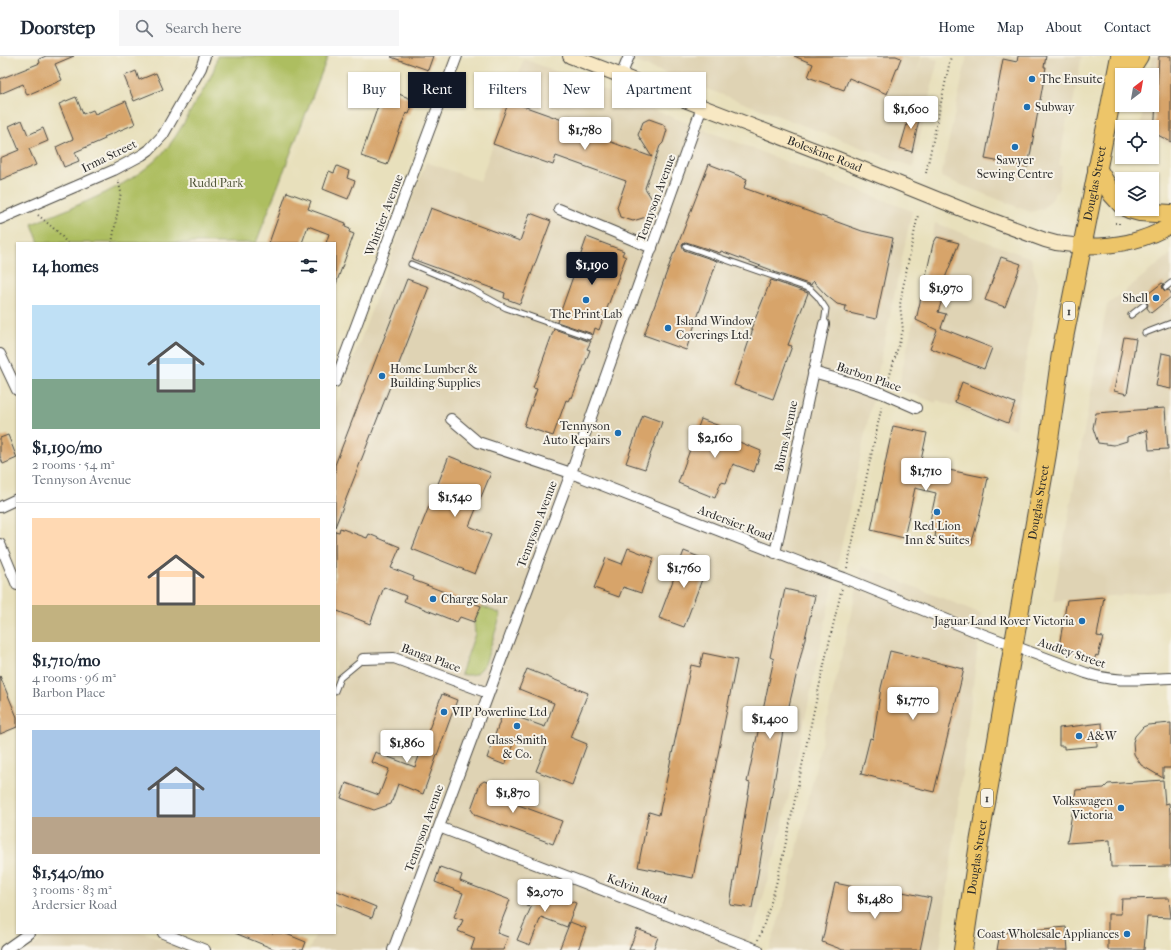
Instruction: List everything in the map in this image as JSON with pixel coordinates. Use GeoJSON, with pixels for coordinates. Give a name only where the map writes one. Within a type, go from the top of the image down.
{"type":"FeatureCollection","features":[{"type":"Feature","properties":{"kind":"highway","name":"Douglas Street"},"geometry":{"type":"LineString","coordinates":[[963,950],[979,843],[1047,454],[1061,352],[1120,56]]}},
{"type":"Feature","properties":{"kind":"highway"},"geometry":{"type":"LineString","coordinates":[[1132,68],[1139,56]]}},
{"type":"Feature","properties":{"kind":"highway"},"geometry":{"type":"LineString","coordinates":[[1110,104],[1115,96]]}},
{"type":"Feature","properties":{"kind":"highway"},"geometry":{"type":"LineString","coordinates":[[1097,168],[1115,197]]}},
{"type":"Feature","properties":{"kind":"highway"},"geometry":{"type":"LineString","coordinates":[[1159,213],[1171,214]]}},
{"type":"Feature","properties":{"kind":"main road","name":"Boleskine Road"},"geometry":{"type":"LineString","coordinates":[[570,56],[612,72]]}},
{"type":"Feature","properties":{"kind":"main road","name":"Boleskine Road"},"geometry":{"type":"LineString","coordinates":[[705,108],[1045,240],[1056,243],[1082,246]]}},
{"type":"Feature","properties":{"kind":"main road"},"geometry":{"type":"LineString","coordinates":[[1082,246],[1124,244],[1151,236],[1171,225]]}},
{"type":"Feature","properties":{"kind":"street","name":"Irma Street"},"geometry":{"type":"LineString","coordinates":[[0,219],[114,170],[142,155],[163,135],[201,68],[205,56]]}},
{"type":"Feature","properties":{"kind":"street","name":"Whittier Avenue"},"geometry":{"type":"LineString","coordinates":[[336,379],[457,56]]}},
{"type":"Feature","properties":{"kind":"street"},"geometry":{"type":"LineString","coordinates":[[622,72],[628,56]]}},
{"type":"Feature","properties":{"kind":"street","name":"Tennyson Avenue"},"geometry":{"type":"LineString","coordinates":[[393,950],[571,473],[702,108]]}},
{"type":"Feature","properties":{"kind":"street"},"geometry":{"type":"LineString","coordinates":[[559,209],[652,248]]}},
{"type":"Feature","properties":{"kind":"street","name":"Burns Avenue"},"geometry":{"type":"LineString","coordinates":[[775,553],[824,324]]}},
{"type":"Feature","properties":{"kind":"street"},"geometry":{"type":"LineString","coordinates":[[0,354],[16,388]]}},
{"type":"Feature","properties":{"kind":"street","name":"Barbon Place"},"geometry":{"type":"LineString","coordinates":[[813,372],[884,394],[916,408]]}},
{"type":"Feature","properties":{"kind":"street","name":"Ardersier Road"},"geometry":{"type":"LineString","coordinates":[[451,418],[478,442],[571,473],[775,553],[844,578],[1014,646]]}},
{"type":"Feature","properties":{"kind":"street"},"geometry":{"type":"LineString","coordinates":[[0,507],[16,499]]}},
{"type":"Feature","properties":{"kind":"street"},"geometry":{"type":"LineString","coordinates":[[0,544],[16,583]]}},
{"type":"Feature","properties":{"kind":"street","name":"Audley Street"},"geometry":{"type":"LineString","coordinates":[[1014,646],[1102,678],[1126,680],[1171,678]]}},
{"type":"Feature","properties":{"kind":"street","name":"Banga Place"},"geometry":{"type":"LineString","coordinates":[[363,659],[394,658],[488,693]]}},
{"type":"Feature","properties":{"kind":"street","name":"Kelvin Road"},"geometry":{"type":"LineString","coordinates":[[439,827],[756,949]]}},
{"type":"Feature","properties":{"kind":"street"},"geometry":{"type":"LineString","coordinates":[[5,950],[28,934]]}},
{"type":"Feature","properties":{"kind":"street"},"geometry":{"type":"LineString","coordinates":[[165,934],[205,950]]}},
{"type":"Feature","properties":{"kind":"lane"},"geometry":{"type":"LineString","coordinates":[[686,246],[810,289],[818,297],[826,309],[824,324]]}},
{"type":"Feature","properties":{"kind":"lane"},"geometry":{"type":"LineString","coordinates":[[411,264],[471,289],[506,308],[589,337]]}},
{"type":"Feature","properties":{"kind":"lane"},"geometry":{"type":"LineString","coordinates":[[1166,287],[1171,283]]}},
{"type":"Feature","properties":{"kind":"lane"},"geometry":{"type":"LineString","coordinates":[[1131,315],[1144,305]]}},
{"type":"Feature","properties":{"kind":"lane"},"geometry":{"type":"LineString","coordinates":[[1145,333],[1171,323]]}},
{"type":"Feature","properties":{"kind":"lane"},"geometry":{"type":"LineString","coordinates":[[336,689],[340,678],[363,659]]}},
{"type":"Feature","properties":{"kind":"path"},"geometry":{"type":"LineString","coordinates":[[926,173],[951,56]]}},
{"type":"Feature","properties":{"kind":"path"},"geometry":{"type":"LineString","coordinates":[[112,242],[121,192],[114,170]]}},
{"type":"Feature","properties":{"kind":"path"},"geometry":{"type":"LineString","coordinates":[[28,207],[59,232],[66,242]]}},
{"type":"Feature","properties":{"kind":"path"},"geometry":{"type":"LineString","coordinates":[[756,949],[765,922],[782,858],[868,473],[884,394],[902,330],[900,305],[918,215]]}},
{"type":"Feature","properties":{"kind":"path"},"geometry":{"type":"LineString","coordinates":[[1115,223],[1119,223],[1119,226]]}},
{"type":"Feature","properties":{"kind":"shaded area"},"geometry":{"type":"Polygon","coordinates":[[[632,56],[922,56],[913,89],[923,56],[931,56],[931,58],[938,60],[913,167],[706,88],[706,72],[663,72],[631,60],[632,56]]]}},
{"type":"Feature","properties":{"kind":"shaded area"},"geometry":{"type":"Polygon","coordinates":[[[967,56],[1082,56],[1070,119],[1067,119],[1059,165],[1062,166],[1058,192],[1055,191],[1053,198],[1043,209],[1030,212],[941,177],[967,56]]]}},
{"type":"Feature","properties":{"kind":"shaded area"},"geometry":{"type":"Polygon","coordinates":[[[1152,56],[1171,56],[1171,145],[1159,139],[1159,120],[1141,120],[1143,112],[1159,112],[1159,68],[1150,68],[1152,56]]]}},
{"type":"Feature","properties":{"kind":"shaded area"},"geometry":{"type":"Polygon","coordinates":[[[524,59],[557,72],[549,72],[549,108],[604,108],[604,90],[612,93],[612,108],[649,108],[912,211],[782,828],[755,927],[743,950],[309,950],[316,934],[336,934],[336,406],[426,162],[480,181],[506,108],[541,108],[541,72],[519,72],[524,59]]]}},
{"type":"Feature","properties":{"kind":"shaded area"},"geometry":{"type":"Polygon","coordinates":[[[935,223],[1031,258],[1038,287],[1015,429],[937,400],[936,403],[898,389],[935,223]]]}},
{"type":"Feature","properties":{"kind":"shaded area"},"geometry":{"type":"Polygon","coordinates":[[[1171,254],[1171,591],[1053,601],[1107,305],[1171,254]]]}},
{"type":"Feature","properties":{"kind":"shaded area"},"geometry":{"type":"Polygon","coordinates":[[[862,566],[982,614],[940,950],[769,950],[786,897],[862,566]]]}},
{"type":"Feature","properties":{"kind":"shaded area"},"geometry":{"type":"Polygon","coordinates":[[[49,934],[148,934],[187,950],[28,950],[49,934]]]}},
{"type":"Feature","properties":{"kind":"green space","name":"Rudd Park"},"geometry":{"type":"Polygon","coordinates":[[[217,56],[328,56],[256,242],[39,242],[32,224],[123,184],[155,161],[179,132],[208,82],[216,63],[217,56]]]}},
{"type":"Feature","properties":{"kind":"green space"},"geometry":{"type":"Polygon","coordinates":[[[481,606],[501,614],[485,664],[475,674],[461,674],[475,634],[474,622],[481,606]]]}},
{"type":"Feature","properties":{"kind":"building"},"geometry":{"type":"Polygon","coordinates":[[[46,56],[74,56],[55,64],[62,80],[27,95],[23,84],[0,94],[0,79],[40,63],[39,59],[46,56]]]}},
{"type":"Feature","properties":{"kind":"building"},"geometry":{"type":"Polygon","coordinates":[[[433,56],[428,70],[391,57],[433,56]]]}},
{"type":"Feature","properties":{"kind":"building"},"geometry":{"type":"Polygon","coordinates":[[[794,56],[896,56],[901,58],[887,94],[849,78],[844,90],[808,77],[813,64],[794,56]]]}},
{"type":"Feature","properties":{"kind":"building"},"geometry":{"type":"Polygon","coordinates":[[[1018,56],[1046,56],[1044,67],[1046,67],[1028,167],[985,159],[1003,59],[1017,62],[1018,56]]]}},
{"type":"Feature","properties":{"kind":"building"},"geometry":{"type":"Polygon","coordinates":[[[1159,56],[1171,56],[1171,142],[1159,136],[1159,120],[1155,120],[1155,112],[1159,112],[1159,56]]]}},
{"type":"Feature","properties":{"kind":"building"},"geometry":{"type":"Polygon","coordinates":[[[136,71],[139,80],[156,73],[163,89],[134,101],[124,76],[136,71]]]}},
{"type":"Feature","properties":{"kind":"building"},"geometry":{"type":"Polygon","coordinates":[[[400,94],[408,98],[408,108],[411,108],[409,114],[406,113],[387,165],[361,156],[377,108],[400,108],[400,94]]]}},
{"type":"Feature","properties":{"kind":"building"},"geometry":{"type":"Polygon","coordinates":[[[76,97],[83,114],[93,110],[95,114],[126,101],[135,124],[104,137],[105,139],[75,152],[79,161],[64,167],[56,147],[73,139],[59,104],[76,97]]]}},
{"type":"Feature","properties":{"kind":"building"},"geometry":{"type":"Polygon","coordinates":[[[912,107],[921,110],[912,152],[900,148],[912,107]]]}},
{"type":"Feature","properties":{"kind":"building"},"geometry":{"type":"Polygon","coordinates":[[[506,108],[529,108],[568,122],[570,116],[585,121],[581,131],[652,157],[638,135],[643,122],[649,119],[663,124],[667,130],[645,188],[652,199],[646,217],[633,221],[620,217],[617,207],[626,181],[556,156],[553,165],[493,144],[506,108]]]}},
{"type":"Feature","properties":{"kind":"building"},"geometry":{"type":"Polygon","coordinates":[[[22,120],[28,135],[43,128],[48,141],[29,149],[36,165],[0,180],[0,158],[19,150],[9,126],[22,120]]]}},
{"type":"Feature","properties":{"kind":"building"},"geometry":{"type":"Polygon","coordinates":[[[709,164],[747,179],[744,188],[862,231],[893,238],[876,319],[845,312],[846,306],[837,304],[813,281],[811,285],[721,251],[720,253],[686,242],[682,245],[684,250],[717,261],[686,350],[644,335],[674,252],[709,164]]]}},
{"type":"Feature","properties":{"kind":"building"},"geometry":{"type":"Polygon","coordinates":[[[337,166],[349,171],[347,178],[355,181],[348,199],[323,189],[329,171],[334,173],[337,166]]]}},
{"type":"Feature","properties":{"kind":"building"},"geometry":{"type":"Polygon","coordinates":[[[287,192],[311,201],[308,209],[346,223],[345,227],[350,229],[349,232],[354,234],[336,284],[336,242],[326,242],[329,234],[308,226],[302,242],[269,242],[287,192]]]}},
{"type":"Feature","properties":{"kind":"building"},"geometry":{"type":"Polygon","coordinates":[[[431,208],[520,241],[530,213],[551,221],[520,304],[504,298],[505,293],[412,259],[431,208]]]}},
{"type":"Feature","properties":{"kind":"building"},"geometry":{"type":"Polygon","coordinates":[[[587,237],[624,251],[622,255],[626,257],[599,330],[595,328],[593,335],[557,322],[587,237]]]}},
{"type":"Feature","properties":{"kind":"building"},"geometry":{"type":"Polygon","coordinates":[[[937,237],[959,243],[945,278],[949,279],[938,312],[946,314],[941,328],[992,348],[984,369],[930,348],[937,330],[916,320],[933,244],[937,237]]]}},
{"type":"Feature","properties":{"kind":"building"},"geometry":{"type":"Polygon","coordinates":[[[1001,257],[1021,264],[1005,307],[985,300],[1001,257]]]}},
{"type":"Feature","properties":{"kind":"building","name":"Home Lumber & Building Supplies"},"geometry":{"type":"Polygon","coordinates":[[[407,279],[429,287],[336,524],[336,462],[407,279]]]}},
{"type":"Feature","properties":{"kind":"building"},"geometry":{"type":"Polygon","coordinates":[[[771,280],[808,293],[788,345],[792,346],[773,399],[734,385],[753,329],[751,329],[771,280]]]}},
{"type":"Feature","properties":{"kind":"building","name":"Shell"},"geometry":{"type":"Polygon","coordinates":[[[1162,283],[1164,284],[1162,286],[1163,289],[1165,291],[1169,290],[1171,297],[1151,313],[1147,308],[1147,302],[1142,302],[1140,300],[1162,283]]]}},
{"type":"Feature","properties":{"kind":"building"},"geometry":{"type":"Polygon","coordinates":[[[554,329],[591,341],[587,349],[590,350],[572,398],[570,397],[568,401],[566,400],[553,436],[524,426],[537,389],[533,388],[554,329]]]}},
{"type":"Feature","properties":{"kind":"building"},"geometry":{"type":"Polygon","coordinates":[[[1124,337],[1136,339],[1127,394],[1114,391],[1124,337]]]}},
{"type":"Feature","properties":{"kind":"building"},"geometry":{"type":"Polygon","coordinates":[[[1162,353],[1171,355],[1171,389],[1156,386],[1162,353]]]}},
{"type":"Feature","properties":{"kind":"building"},"geometry":{"type":"Polygon","coordinates":[[[962,382],[1015,403],[1008,423],[955,402],[962,382]]]}},
{"type":"Feature","properties":{"kind":"building"},"geometry":{"type":"Polygon","coordinates":[[[1165,408],[1168,449],[1149,450],[1147,430],[1127,437],[1127,441],[1114,445],[1098,443],[1093,428],[1096,413],[1165,408]]]}},
{"type":"Feature","properties":{"kind":"building"},"geometry":{"type":"Polygon","coordinates":[[[643,415],[662,422],[645,469],[626,463],[643,415]]]}},
{"type":"Feature","properties":{"kind":"building"},"geometry":{"type":"Polygon","coordinates":[[[701,419],[722,427],[720,434],[761,451],[754,472],[733,464],[726,483],[721,482],[715,498],[678,483],[701,419]]]}},
{"type":"Feature","properties":{"kind":"building"},"geometry":{"type":"Polygon","coordinates":[[[893,426],[927,433],[921,460],[939,464],[939,468],[988,478],[971,545],[935,537],[936,531],[928,530],[936,493],[915,488],[904,538],[871,530],[893,426]]]}},
{"type":"Feature","properties":{"kind":"building"},"geometry":{"type":"Polygon","coordinates":[[[8,435],[16,455],[16,458],[3,464],[0,456],[0,438],[8,435]]]}},
{"type":"Feature","properties":{"kind":"building"},"geometry":{"type":"Polygon","coordinates":[[[449,456],[491,473],[469,526],[491,535],[475,574],[412,549],[449,456]]]}},
{"type":"Feature","properties":{"kind":"building"},"geometry":{"type":"Polygon","coordinates":[[[340,528],[367,538],[369,534],[400,547],[391,568],[414,577],[413,580],[481,606],[474,622],[460,617],[457,622],[404,601],[406,596],[384,587],[370,624],[336,610],[336,531],[339,532],[340,528]]]}},
{"type":"Feature","properties":{"kind":"building"},"geometry":{"type":"Polygon","coordinates":[[[628,548],[654,558],[641,593],[623,587],[619,597],[594,588],[606,558],[622,564],[628,548]]]}},
{"type":"Feature","properties":{"kind":"building"},"geometry":{"type":"Polygon","coordinates":[[[684,551],[709,561],[684,627],[659,618],[684,551]]]}},
{"type":"Feature","properties":{"kind":"building"},"geometry":{"type":"Polygon","coordinates":[[[785,589],[815,596],[783,731],[752,908],[730,905],[750,783],[747,782],[774,659],[770,657],[785,589]]]}},
{"type":"Feature","properties":{"kind":"building","name":"Jaguar Land Rover Victoria"},"geometry":{"type":"Polygon","coordinates":[[[1104,597],[1097,636],[1103,637],[1098,656],[1096,655],[1094,660],[1059,646],[1067,600],[1104,597]]]}},
{"type":"Feature","properties":{"kind":"building"},"geometry":{"type":"Polygon","coordinates":[[[890,651],[964,669],[934,792],[861,774],[870,738],[873,739],[881,688],[890,651]]]}},
{"type":"Feature","properties":{"kind":"building"},"geometry":{"type":"Polygon","coordinates":[[[703,653],[737,660],[693,878],[638,867],[649,812],[659,815],[691,665],[700,667],[703,653]]]}},
{"type":"Feature","properties":{"kind":"building"},"geometry":{"type":"Polygon","coordinates":[[[527,669],[588,693],[570,737],[587,744],[572,785],[536,771],[546,746],[516,736],[505,765],[487,758],[503,712],[545,727],[554,703],[519,689],[527,669]]]}},
{"type":"Feature","properties":{"kind":"building"},"geometry":{"type":"Polygon","coordinates":[[[0,676],[16,715],[16,727],[0,734],[0,676]]]}},
{"type":"Feature","properties":{"kind":"building"},"geometry":{"type":"Polygon","coordinates":[[[442,694],[457,700],[423,794],[398,784],[391,804],[374,810],[341,798],[346,783],[379,795],[389,769],[371,762],[375,752],[415,767],[442,694]]]}},
{"type":"Feature","properties":{"kind":"building","name":"A&W"},"geometry":{"type":"Polygon","coordinates":[[[1102,723],[1103,739],[1097,739],[1097,746],[1064,749],[1064,746],[1059,746],[1059,728],[1102,723]]]}},
{"type":"Feature","properties":{"kind":"building"},"geometry":{"type":"Polygon","coordinates":[[[1171,723],[1171,768],[1163,768],[1163,778],[1141,765],[1134,754],[1133,742],[1135,736],[1143,727],[1148,725],[1171,723]]]}},
{"type":"Feature","properties":{"kind":"building","name":"Volkswagen Victoria"},"geometry":{"type":"Polygon","coordinates":[[[1163,780],[1165,804],[1169,803],[1171,813],[1171,866],[1111,867],[1110,840],[1067,843],[1076,790],[1104,788],[1108,784],[1163,780]]]}},
{"type":"Feature","properties":{"kind":"building"},"geometry":{"type":"Polygon","coordinates":[[[484,781],[502,787],[505,790],[502,799],[562,821],[553,844],[475,815],[471,809],[480,784],[484,781]]]}},
{"type":"Feature","properties":{"kind":"building"},"geometry":{"type":"Polygon","coordinates":[[[440,867],[462,875],[460,881],[510,900],[497,933],[508,937],[503,950],[471,950],[475,938],[458,931],[463,920],[454,917],[463,893],[435,882],[440,867]]]}},
{"type":"Feature","properties":{"kind":"building"},"geometry":{"type":"Polygon","coordinates":[[[835,883],[893,895],[893,890],[931,898],[920,950],[843,950],[822,942],[835,883]]]}},
{"type":"Feature","properties":{"kind":"building"},"geometry":{"type":"Polygon","coordinates":[[[533,887],[576,903],[567,927],[541,917],[530,945],[517,940],[531,907],[526,906],[533,887]]]}},
{"type":"Feature","properties":{"kind":"building"},"geometry":{"type":"Polygon","coordinates":[[[336,890],[376,907],[372,918],[336,903],[336,890]]]}},
{"type":"Feature","properties":{"kind":"building","name":"Coast Wholesale Appliances"},"geometry":{"type":"Polygon","coordinates":[[[1169,898],[1171,918],[1147,917],[1144,950],[1108,950],[1108,914],[1121,914],[1122,899],[1169,898]]]}},
{"type":"Feature","properties":{"kind":"building"},"geometry":{"type":"Polygon","coordinates":[[[570,922],[586,928],[578,950],[559,950],[570,922]]]}},
{"type":"Feature","properties":{"kind":"building"},"geometry":{"type":"Polygon","coordinates":[[[1066,927],[1068,950],[997,950],[1000,933],[1066,927]]]}},
{"type":"Feature","properties":{"kind":"building"},"geometry":{"type":"Polygon","coordinates":[[[637,929],[658,937],[653,950],[629,950],[637,929]]]}},
{"type":"Feature","properties":{"kind":"building"},"geometry":{"type":"Polygon","coordinates":[[[237,934],[286,934],[306,942],[303,950],[276,950],[237,934]]]}},
{"type":"Feature","properties":{"kind":"place","name":"The Ensuite"},"geometry":{"type":"Point","coordinates":[1032,79]}},
{"type":"Feature","properties":{"kind":"place","name":"Subway"},"geometry":{"type":"Point","coordinates":[1027,107]}},
{"type":"Feature","properties":{"kind":"place","name":"Sawyer Sewing Centre"},"geometry":{"type":"Point","coordinates":[1015,147]}},
{"type":"Feature","properties":{"kind":"place","name":"Shell"},"geometry":{"type":"Point","coordinates":[1156,298]}},
{"type":"Feature","properties":{"kind":"place","name":"The Print Lab"},"geometry":{"type":"Point","coordinates":[586,300]}},
{"type":"Feature","properties":{"kind":"place","name":"Island Window Coverings Ltd."},"geometry":{"type":"Point","coordinates":[668,328]}},
{"type":"Feature","properties":{"kind":"place","name":"Home Lumber & Building Supplies"},"geometry":{"type":"Point","coordinates":[382,376]}},
{"type":"Feature","properties":{"kind":"place","name":"Tennyson Auto Repairs"},"geometry":{"type":"Point","coordinates":[618,433]}},
{"type":"Feature","properties":{"kind":"place","name":"Red Lion Inn & Suites"},"geometry":{"type":"Point","coordinates":[937,512]}},
{"type":"Feature","properties":{"kind":"place","name":"Charge Solar"},"geometry":{"type":"Point","coordinates":[433,599]}},
{"type":"Feature","properties":{"kind":"place","name":"Jaguar Land Rover Victoria"},"geometry":{"type":"Point","coordinates":[1082,621]}},
{"type":"Feature","properties":{"kind":"place","name":"VIP Powerline Ltd"},"geometry":{"type":"Point","coordinates":[444,712]}},
{"type":"Feature","properties":{"kind":"place","name":"Glass-Smith & Co."},"geometry":{"type":"Point","coordinates":[517,726]}},
{"type":"Feature","properties":{"kind":"place","name":"A&W"},"geometry":{"type":"Point","coordinates":[1079,736]}},
{"type":"Feature","properties":{"kind":"place","name":"Volkswagen Victoria"},"geometry":{"type":"Point","coordinates":[1121,808]}},
{"type":"Feature","properties":{"kind":"place","name":"Coast Wholesale Appliances"},"geometry":{"type":"Point","coordinates":[1127,934]}}]}
